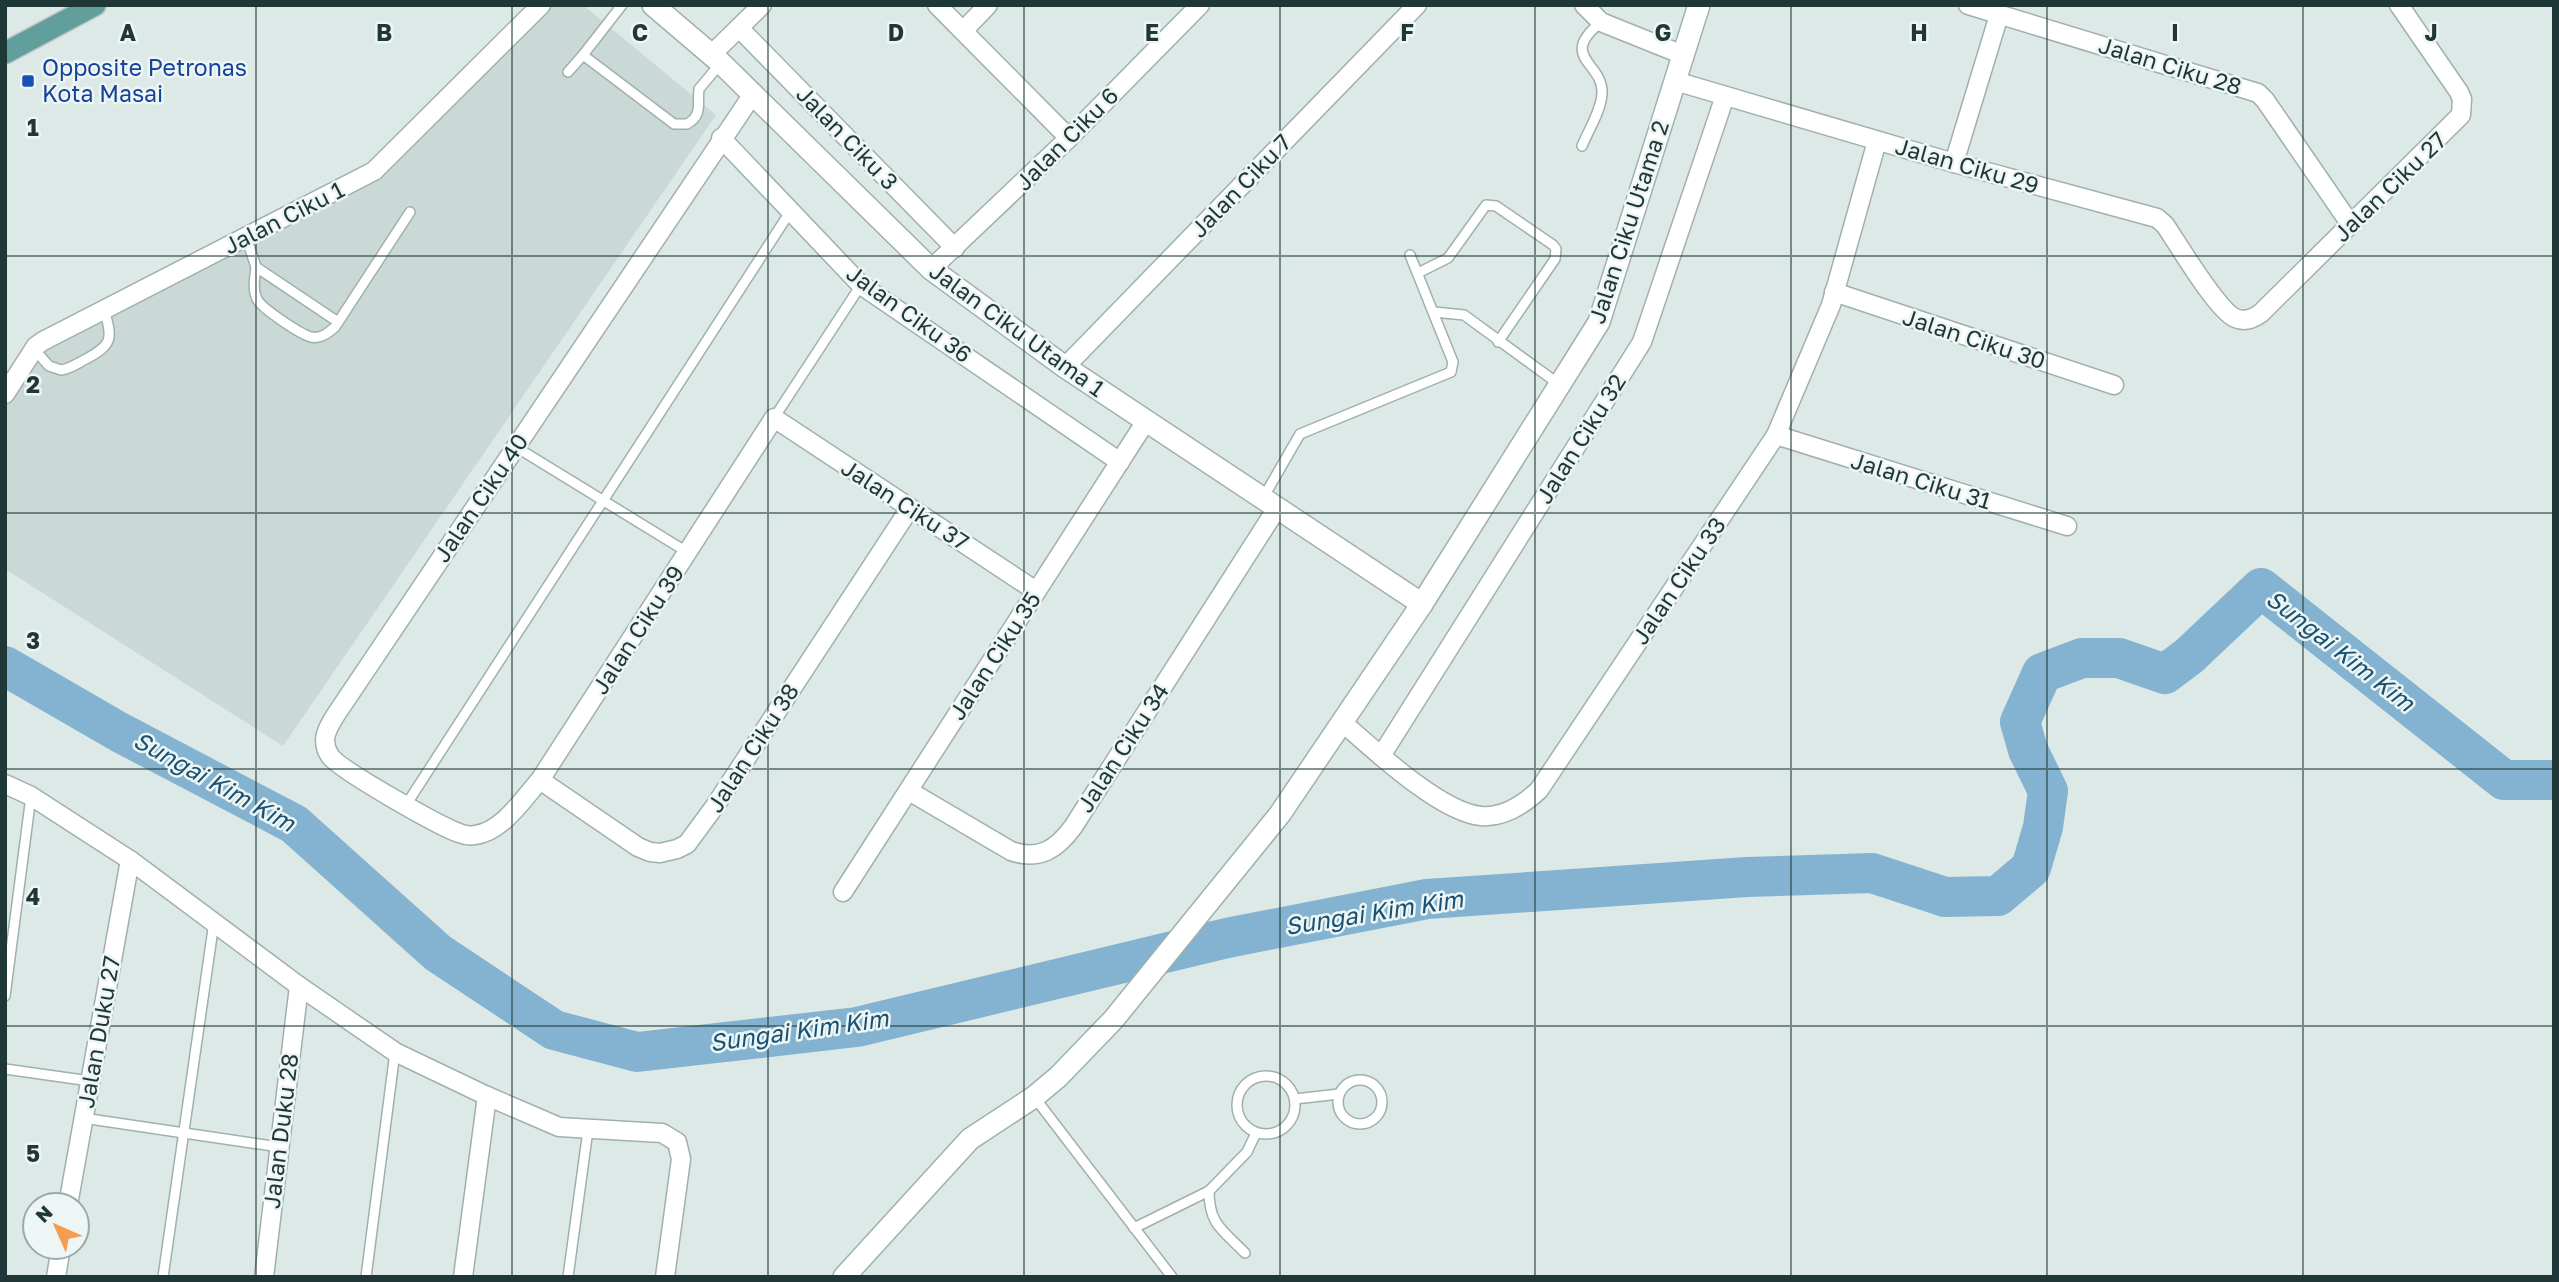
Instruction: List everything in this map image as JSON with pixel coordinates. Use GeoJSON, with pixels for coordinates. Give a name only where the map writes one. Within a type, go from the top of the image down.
{"type":"FeatureCollection","features":[{"type":"Feature","properties":{"kind":"main road"},"geometry":{"type":"LineString","coordinates":[[5,53],[94,5]]}},
{"type":"Feature","properties":{"kind":"street","name":"Jalan Ciku 1"},"geometry":{"type":"LineString","coordinates":[[5,394],[34,349],[43,341],[374,171],[541,5]]}},
{"type":"Feature","properties":{"kind":"street","name":"Jalan Ciku Utama 1"},"geometry":{"type":"LineString","coordinates":[[653,5],[716,58],[931,269],[1065,367],[1422,604]]}},
{"type":"Feature","properties":{"kind":"street"},"geometry":{"type":"LineString","coordinates":[[716,58],[739,28],[762,5]]}},
{"type":"Feature","properties":{"kind":"street"},"geometry":{"type":"LineString","coordinates":[[937,5],[1069,138]]}},
{"type":"Feature","properties":{"kind":"street"},"geometry":{"type":"LineString","coordinates":[[963,31],[988,5]]}},
{"type":"Feature","properties":{"kind":"street","name":"Jalan Ciku 6"},"geometry":{"type":"LineString","coordinates":[[931,269],[1069,138],[1200,5]]}},
{"type":"Feature","properties":{"kind":"street","name":"Jalan Ciku 7"},"geometry":{"type":"LineString","coordinates":[[1065,367],[1418,5]]}},
{"type":"Feature","properties":{"kind":"street"},"geometry":{"type":"LineString","coordinates":[[1584,5],[1601,22],[1683,55]]}},
{"type":"Feature","properties":{"kind":"street","name":"Jalan Ciku Utama 2"},"geometry":{"type":"LineString","coordinates":[[844,1277],[970,1139],[1034,1097],[1058,1077],[1113,1020],[1280,814],[1422,604],[1599,322],[1699,5]]}},
{"type":"Feature","properties":{"kind":"street","name":"Jalan Ciku 28"},"geometry":{"type":"LineString","coordinates":[[1968,5],[2258,93],[2351,225]]}},
{"type":"Feature","properties":{"kind":"street","name":"Jalan Ciku 27"},"geometry":{"type":"LineString","coordinates":[[2219,304],[2234,318],[2253,319],[2457,121],[2463,107],[2459,92],[2399,5]]}},
{"type":"Feature","properties":{"kind":"street"},"geometry":{"type":"LineString","coordinates":[[1954,163],[1999,15]]}},
{"type":"Feature","properties":{"kind":"street","name":"Jalan Ciku 3"},"geometry":{"type":"LineString","coordinates":[[739,28],[955,248]]}},
{"type":"Feature","properties":{"kind":"street","name":"Jalan Ciku 29"},"geometry":{"type":"LineString","coordinates":[[1675,81],[1954,163],[2157,218],[2165,225],[2219,304]]}},
{"type":"Feature","properties":{"kind":"street","name":"Jalan Ciku 40"},"geometry":{"type":"LineString","coordinates":[[488,831],[475,835],[462,834],[406,805],[340,765],[330,755],[325,741],[326,731],[753,94]]}},
{"type":"Feature","properties":{"kind":"street","name":"Jalan Ciku 32"},"geometry":{"type":"LineString","coordinates":[[1381,756],[1642,342],[1725,96]]}},
{"type":"Feature","properties":{"kind":"street","name":"Jalan Ciku 36"},"geometry":{"type":"LineString","coordinates":[[722,138],[861,285],[1120,462]]}},
{"type":"Feature","properties":{"kind":"street","name":"Jalan Ciku 33"},"geometry":{"type":"LineString","coordinates":[[1342,722],[1381,756],[1436,797],[1465,813],[1499,815],[1515,809],[1539,790],[1776,435],[1831,305],[1877,141]]}},
{"type":"Feature","properties":{"kind":"street","name":"Jalan Ciku 30"},"geometry":{"type":"LineString","coordinates":[[1834,292],[2114,385]]}},
{"type":"Feature","properties":{"kind":"street","name":"Jalan Ciku 37"},"geometry":{"type":"LineString","coordinates":[[774,418],[1037,591]]}},
{"type":"Feature","properties":{"kind":"street","name":"Jalan Ciku 39"},"geometry":{"type":"LineString","coordinates":[[488,831],[502,821],[540,780],[774,418]]}},
{"type":"Feature","properties":{"kind":"street","name":"Jalan Ciku 35"},"geometry":{"type":"LineString","coordinates":[[843,892],[1146,421]]}},
{"type":"Feature","properties":{"kind":"street","name":"Jalan Ciku 31"},"geometry":{"type":"LineString","coordinates":[[1776,435],[2067,526]]}},
{"type":"Feature","properties":{"kind":"street","name":"Jalan Ciku 34"},"geometry":{"type":"LineString","coordinates":[[909,791],[1012,851],[1030,856],[1048,852],[1055,847],[1073,827],[1270,503]]}},
{"type":"Feature","properties":{"kind":"street","name":"Jalan Ciku 38"},"geometry":{"type":"LineString","coordinates":[[540,780],[638,847],[660,853],[687,844],[715,806],[910,508]]}},
{"type":"Feature","properties":{"kind":"street"},"geometry":{"type":"LineString","coordinates":[[5,783],[31,796],[130,860],[299,986],[395,1052],[486,1096],[559,1127],[648,1131],[670,1136],[681,1150],[665,1277]]}},
{"type":"Feature","properties":{"kind":"street","name":"Jalan Duku 27"},"geometry":{"type":"LineString","coordinates":[[70,1191],[130,860]]}},
{"type":"Feature","properties":{"kind":"street","name":"Jalan Duku 28"},"geometry":{"type":"LineString","coordinates":[[264,1277],[299,986]]}},
{"type":"Feature","properties":{"kind":"street"},"geometry":{"type":"LineString","coordinates":[[463,1277],[486,1096]]}},
{"type":"Feature","properties":{"kind":"lane"},"geometry":{"type":"LineString","coordinates":[[568,72],[622,5]]}},
{"type":"Feature","properties":{"kind":"lane"},"geometry":{"type":"LineString","coordinates":[[1582,146],[1601,102],[1602,91],[1583,53],[1582,45],[1601,22]]}},
{"type":"Feature","properties":{"kind":"lane"},"geometry":{"type":"LineString","coordinates":[[583,55],[674,124],[680,125],[687,124],[697,116],[700,109],[699,89],[716,58]]}},
{"type":"Feature","properties":{"kind":"lane"},"geometry":{"type":"LineString","coordinates":[[1418,273],[1448,258],[1486,205],[1496,206],[1553,245],[1556,249],[1555,258],[1499,342]]}},
{"type":"Feature","properties":{"kind":"lane"},"geometry":{"type":"LineString","coordinates":[[246,237],[256,267],[255,293],[265,308],[312,337],[328,333],[338,322],[410,212]]}},
{"type":"Feature","properties":{"kind":"lane"},"geometry":{"type":"LineString","coordinates":[[406,805],[790,212]]}},
{"type":"Feature","properties":{"kind":"lane"},"geometry":{"type":"LineString","coordinates":[[1270,503],[1300,433],[1451,372],[1452,362],[1410,255]]}},
{"type":"Feature","properties":{"kind":"lane"},"geometry":{"type":"LineString","coordinates":[[256,267],[338,322]]}},
{"type":"Feature","properties":{"kind":"lane"},"geometry":{"type":"LineString","coordinates":[[774,418],[861,285]]}},
{"type":"Feature","properties":{"kind":"lane"},"geometry":{"type":"LineString","coordinates":[[34,349],[49,366],[61,370],[100,352],[110,339],[104,309]]}},
{"type":"Feature","properties":{"kind":"lane"},"geometry":{"type":"LineString","coordinates":[[1434,312],[1464,315],[1560,385]]}},
{"type":"Feature","properties":{"kind":"lane"},"geometry":{"type":"LineString","coordinates":[[516,447],[688,553]]}},
{"type":"Feature","properties":{"kind":"lane"},"geometry":{"type":"LineString","coordinates":[[5,996],[31,796]]}},
{"type":"Feature","properties":{"kind":"lane"},"geometry":{"type":"LineString","coordinates":[[163,1277],[214,922]]}},
{"type":"Feature","properties":{"kind":"lane"},"geometry":{"type":"LineString","coordinates":[[366,1277],[395,1052]]}},
{"type":"Feature","properties":{"kind":"lane"},"geometry":{"type":"LineString","coordinates":[[5,1069],[90,1081]]}},
{"type":"Feature","properties":{"kind":"lane"},"geometry":{"type":"LineString","coordinates":[[1260,1076],[1276,1077],[1288,1085],[1295,1099],[1294,1114],[1285,1127],[1272,1134],[1256,1133],[1244,1124],[1237,1110],[1238,1095],[1247,1082],[1260,1076]]}},
{"type":"Feature","properties":{"kind":"lane"},"geometry":{"type":"LineString","coordinates":[[1356,1079],[1368,1080],[1378,1087],[1382,1097],[1382,1109],[1375,1119],[1364,1124],[1353,1123],[1343,1117],[1338,1106],[1339,1094],[1345,1084],[1356,1079]]}},
{"type":"Feature","properties":{"kind":"lane"},"geometry":{"type":"LineString","coordinates":[[1295,1099],[1339,1094]]}},
{"type":"Feature","properties":{"kind":"lane"},"geometry":{"type":"LineString","coordinates":[[1034,1097],[1172,1277]]}},
{"type":"Feature","properties":{"kind":"lane"},"geometry":{"type":"LineString","coordinates":[[83,1118],[279,1147]]}},
{"type":"Feature","properties":{"kind":"lane"},"geometry":{"type":"LineString","coordinates":[[568,1277],[588,1130]]}},
{"type":"Feature","properties":{"kind":"lane"},"geometry":{"type":"LineString","coordinates":[[1134,1228],[1209,1191],[1247,1152],[1256,1133]]}},
{"type":"Feature","properties":{"kind":"lane"},"geometry":{"type":"LineString","coordinates":[[1209,1191],[1209,1208],[1215,1223],[1245,1253]]}},
{"type":"Feature","properties":{"kind":"shaded area"},"geometry":{"type":"Polygon","coordinates":[[[548,5],[583,5],[716,115],[283,746],[5,569],[5,401],[28,360],[372,182],[548,5]]]}},
{"type":"Feature","properties":{"kind":"waterway","name":"Sungai Kim Kim"},"geometry":{"type":"LineString","coordinates":[[5,666],[119,732],[294,824],[438,953],[554,1030],[637,1052],[857,1027],[1227,938],[1427,899],[1747,877],[1872,873],[1945,897],[1998,896],[2031,868],[2043,827],[2048,791],[2028,750],[2020,722],[2042,673],[2082,658],[2119,658],[2165,674],[2189,656],[2261,588],[2504,780],[2554,780]]}},
{"type":"Feature","properties":{"kind":"place","name":"Opposite Petronas Kota Masai"},"geometry":{"type":"Point","coordinates":[28,81]}}]}
